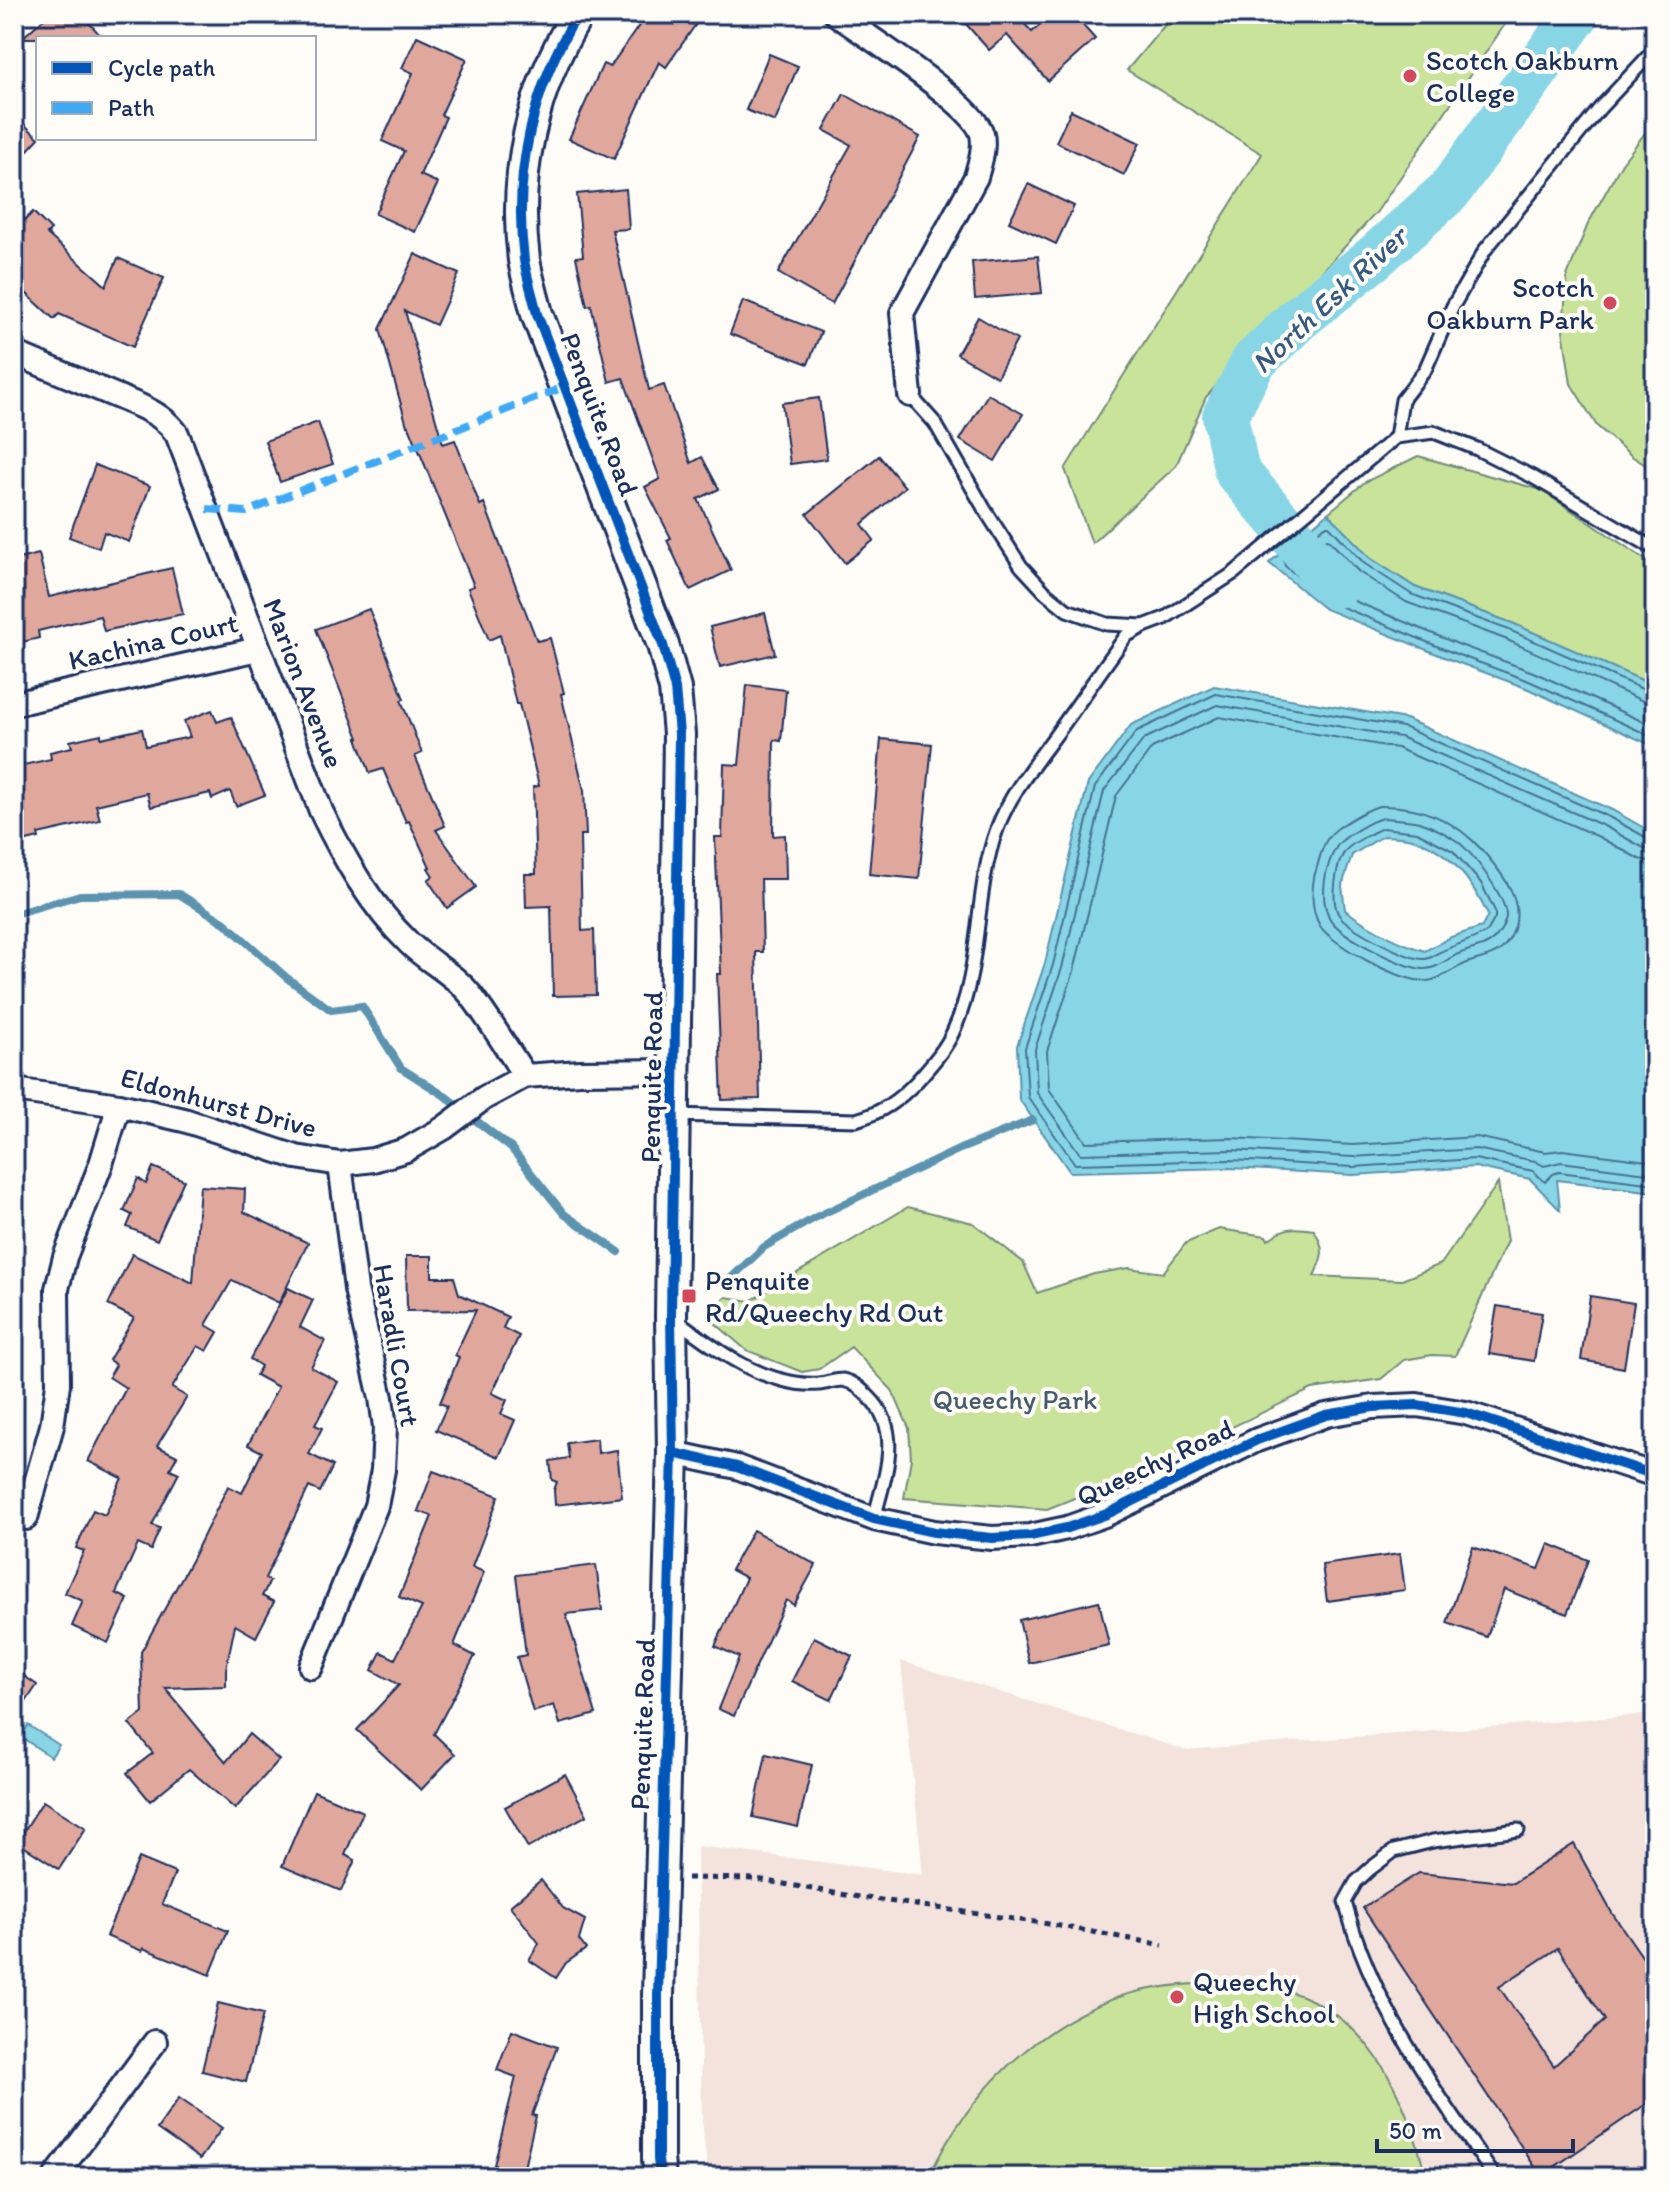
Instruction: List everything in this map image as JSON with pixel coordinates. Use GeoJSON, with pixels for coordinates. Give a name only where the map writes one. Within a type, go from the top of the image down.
{"type":"FeatureCollection","features":[{"type":"Feature","properties":{"kind":"street","name":"Penquite Road"},"geometry":{"type":"LineString","coordinates":[[578,14],[549,66],[535,108],[523,162],[521,212],[524,262],[537,314],[663,645],[675,689],[679,734],[671,1316],[673,1453],[658,1995],[660,2177]]}},
{"type":"Feature","properties":{"kind":"street"},"geometry":{"type":"LineString","coordinates":[[836,14],[952,97],[971,116],[982,134],[982,154],[976,177],[902,313],[910,395]]}},
{"type":"Feature","properties":{"kind":"street","name":"Marion Avenue"},"geometry":{"type":"LineString","coordinates":[[14,353],[140,406],[158,415],[177,434],[321,811],[338,846],[365,891],[391,924],[411,946],[468,992],[525,1076]]}},
{"type":"Feature","properties":{"kind":"street","name":"Kachina Court"},"geometry":{"type":"LineString","coordinates":[[14,704],[258,649]]}},
{"type":"Feature","properties":{"kind":"street","name":"Eldonhurst Drive"},"geometry":{"type":"LineString","coordinates":[[14,1090],[119,1105],[184,1120],[296,1157],[340,1164],[373,1160],[406,1150],[444,1128],[484,1098],[525,1076],[674,1071]]}},
{"type":"Feature","properties":{"kind":"street"},"geometry":{"type":"LineString","coordinates":[[26,1518],[52,1426],[58,1384],[57,1289],[65,1257],[101,1164],[119,1105]]}},
{"type":"Feature","properties":{"kind":"street","name":"Haradli Court"},"geometry":{"type":"LineString","coordinates":[[311,1667],[376,1506],[383,1470],[385,1427],[381,1398],[356,1289],[340,1164]]}},
{"type":"Feature","properties":{"kind":"street","name":"Queechy Road"},"geometry":{"type":"LineString","coordinates":[[673,1453],[737,1467],[874,1519],[934,1532],[992,1538],[1030,1536],[1067,1528],[1107,1514],[1257,1440],[1326,1415],[1373,1407],[1417,1405],[1466,1413],[1655,1475]]}},
{"type":"Feature","properties":{"kind":"street"},"geometry":{"type":"LineString","coordinates":[[55,2177],[155,2042]]}},
{"type":"Feature","properties":{"kind":"lane"},"geometry":{"type":"LineString","coordinates":[[1396,437],[1402,400],[1425,370],[1453,306],[1485,250],[1600,108],[1655,49]]}},
{"type":"Feature","properties":{"kind":"lane"},"geometry":{"type":"LineString","coordinates":[[910,395],[935,423],[1021,566],[1045,592],[1067,610],[1107,624],[1144,626]]}},
{"type":"Feature","properties":{"kind":"lane"},"geometry":{"type":"LineString","coordinates":[[674,1115],[856,1120],[874,1115],[910,1088],[934,1062],[953,1033],[973,961],[981,896],[997,830],[1016,790],[1126,636],[1165,618],[1234,573],[1396,437],[1434,432],[1477,449],[1531,476],[1655,549]]}},
{"type":"Feature","properties":{"kind":"lane"},"geometry":{"type":"LineString","coordinates":[[671,1316],[719,1352],[757,1371],[783,1380],[816,1384],[843,1380],[858,1386],[880,1408],[889,1436],[889,1457],[874,1519]]}},
{"type":"Feature","properties":{"kind":"lane"},"geometry":{"type":"LineString","coordinates":[[1495,2177],[1400,2032],[1369,1972],[1353,1934],[1345,1902],[1356,1882],[1394,1851],[1433,1841],[1518,1830]]}},
{"type":"Feature","properties":{"kind":"path"},"geometry":{"type":"LineString","coordinates":[[662,1878],[756,1879],[1049,1924],[1163,1945]]}},
{"type":"Feature","properties":{"kind":"shaded area","name":"Queechy High School"},"geometry":{"type":"Polygon","coordinates":[[[901,1661],[1185,1750],[1655,1714],[1655,2177],[708,2177],[702,2119],[697,1846],[923,1875],[901,1661]]]}},
{"type":"Feature","properties":{"kind":"green space"},"geometry":{"type":"Polygon","coordinates":[[[1174,14],[1512,14],[1376,213],[1206,397],[1176,466],[1092,543],[1065,469],[1262,154],[1127,70],[1174,14]]]}},
{"type":"Feature","properties":{"kind":"green space","name":"Scotch Oakburn Park"},"geometry":{"type":"Polygon","coordinates":[[[1655,120],[1655,471],[1633,457],[1597,426],[1571,384],[1563,330],[1567,276],[1588,224],[1622,163],[1655,120]]]}},
{"type":"Feature","properties":{"kind":"green space"},"geometry":{"type":"Polygon","coordinates":[[[1418,456],[1541,490],[1655,566],[1655,686],[1512,623],[1415,587],[1370,558],[1328,513],[1365,482],[1418,456]]]}},
{"type":"Feature","properties":{"kind":"green space","name":"Queechy Park"},"geometry":{"type":"Polygon","coordinates":[[[1498,1183],[1507,1241],[1455,1356],[1432,1355],[1404,1360],[1381,1379],[1312,1389],[1127,1477],[1047,1509],[904,1498],[911,1459],[909,1428],[892,1390],[851,1347],[819,1369],[802,1372],[746,1350],[715,1323],[715,1305],[726,1297],[750,1301],[908,1207],[973,1223],[1023,1262],[1037,1293],[1094,1274],[1129,1268],[1163,1273],[1186,1243],[1219,1229],[1266,1236],[1268,1240],[1290,1229],[1314,1230],[1322,1253],[1314,1276],[1402,1280],[1441,1264],[1498,1183]]]}},
{"type":"Feature","properties":{"kind":"green space"},"geometry":{"type":"Polygon","coordinates":[[[1216,1983],[1292,1992],[1328,2009],[1350,2027],[1369,2047],[1399,2096],[1426,2177],[929,2177],[944,2147],[984,2091],[1035,2043],[1063,2024],[1093,2007],[1136,1992],[1216,1983]]]}},
{"type":"Feature","properties":{"kind":"water"},"geometry":{"type":"Polygon","coordinates":[[[1328,513],[1370,558],[1415,587],[1512,623],[1655,686],[1655,747],[1526,688],[1325,609],[1269,563],[1328,513]]]}},
{"type":"Feature","properties":{"kind":"water"},"geometry":{"type":"Polygon","coordinates":[[[1214,686],[1406,719],[1612,810],[1655,834],[1655,1192],[1557,1180],[1560,1210],[1530,1179],[1475,1167],[1353,1175],[1231,1168],[1070,1172],[1019,1099],[1017,1046],[1045,963],[1088,783],[1131,725],[1214,686]],[[1383,836],[1352,855],[1342,886],[1345,910],[1383,934],[1425,951],[1451,937],[1482,927],[1488,915],[1475,891],[1450,860],[1415,840],[1383,836]]]}},
{"type":"Feature","properties":{"kind":"water"},"geometry":{"type":"Polygon","coordinates":[[[28,1725],[59,1745],[51,1757],[21,1737],[28,1725]]]}},
{"type":"Feature","properties":{"kind":"building"},"geometry":{"type":"Polygon","coordinates":[[[49,14],[81,14],[101,36],[36,36],[22,38],[49,14]]]}},
{"type":"Feature","properties":{"kind":"building"},"geometry":{"type":"Polygon","coordinates":[[[647,14],[703,14],[666,67],[659,62],[614,159],[569,139],[603,64],[610,67],[647,14]]]}},
{"type":"Feature","properties":{"kind":"building"},"geometry":{"type":"Polygon","coordinates":[[[957,14],[1030,14],[1022,21],[1032,32],[1053,14],[1073,14],[1095,39],[1048,81],[1007,35],[989,50],[957,14]]]}},
{"type":"Feature","properties":{"kind":"building"},"geometry":{"type":"Polygon","coordinates":[[[417,36],[467,59],[441,115],[446,117],[420,175],[438,183],[415,232],[375,214],[404,151],[382,141],[413,73],[402,68],[417,36]]]}},
{"type":"Feature","properties":{"kind":"building"},"geometry":{"type":"Polygon","coordinates":[[[769,54],[798,66],[775,122],[746,110],[769,54]]]}},
{"type":"Feature","properties":{"kind":"building"},"geometry":{"type":"Polygon","coordinates":[[[844,94],[920,137],[832,304],[778,273],[851,145],[824,130],[844,94]]]}},
{"type":"Feature","properties":{"kind":"building"},"geometry":{"type":"Polygon","coordinates":[[[1071,110],[1140,143],[1124,175],[1056,142],[1071,110]]]}},
{"type":"Feature","properties":{"kind":"building"},"geometry":{"type":"Polygon","coordinates":[[[14,115],[37,140],[14,165],[14,115]]]}},
{"type":"Feature","properties":{"kind":"building"},"geometry":{"type":"Polygon","coordinates":[[[1028,184],[1074,206],[1056,244],[1009,222],[1028,184]]]}},
{"type":"Feature","properties":{"kind":"building"},"geometry":{"type":"Polygon","coordinates":[[[626,189],[629,229],[612,230],[649,390],[664,385],[691,463],[702,457],[719,489],[698,499],[731,570],[690,590],[667,540],[671,538],[645,487],[660,479],[623,378],[609,382],[576,257],[583,256],[577,194],[626,189]]]}},
{"type":"Feature","properties":{"kind":"building"},"geometry":{"type":"Polygon","coordinates":[[[14,209],[25,220],[33,212],[51,230],[47,234],[106,286],[118,258],[164,278],[133,347],[59,314],[54,319],[14,282],[14,209]]]}},
{"type":"Feature","properties":{"kind":"building"},"geometry":{"type":"Polygon","coordinates":[[[415,254],[459,274],[436,325],[405,311],[443,444],[455,440],[480,505],[484,503],[537,641],[550,638],[564,693],[561,694],[584,790],[586,835],[580,835],[582,931],[594,930],[596,995],[553,996],[551,906],[526,907],[525,874],[536,874],[533,787],[539,786],[519,704],[516,704],[500,635],[489,640],[468,588],[474,586],[407,426],[380,329],[415,254]]]}},
{"type":"Feature","properties":{"kind":"building"},"geometry":{"type":"Polygon","coordinates":[[[1038,256],[1042,293],[975,299],[972,262],[1038,256]]]}},
{"type":"Feature","properties":{"kind":"building"},"geometry":{"type":"Polygon","coordinates":[[[743,301],[821,332],[808,364],[730,334],[743,301]]]}},
{"type":"Feature","properties":{"kind":"building"},"geometry":{"type":"Polygon","coordinates":[[[978,317],[1017,340],[997,377],[957,354],[978,317]]]}},
{"type":"Feature","properties":{"kind":"building"},"geometry":{"type":"Polygon","coordinates":[[[988,394],[1023,414],[995,461],[960,440],[988,394]]]}},
{"type":"Feature","properties":{"kind":"building"},"geometry":{"type":"Polygon","coordinates":[[[819,398],[827,459],[790,464],[782,403],[819,398]]]}},
{"type":"Feature","properties":{"kind":"building"},"geometry":{"type":"Polygon","coordinates":[[[318,422],[333,464],[280,482],[265,441],[318,422]]]}},
{"type":"Feature","properties":{"kind":"building"},"geometry":{"type":"Polygon","coordinates":[[[879,456],[905,487],[862,524],[874,540],[845,563],[807,514],[879,456]]]}},
{"type":"Feature","properties":{"kind":"building"},"geometry":{"type":"Polygon","coordinates":[[[95,465],[150,486],[129,542],[104,532],[99,548],[69,537],[95,465]]]}},
{"type":"Feature","properties":{"kind":"building"},"geometry":{"type":"Polygon","coordinates":[[[39,554],[49,597],[172,568],[183,614],[104,631],[100,616],[38,631],[39,638],[14,644],[14,560],[39,554]]]}},
{"type":"Feature","properties":{"kind":"building"},"geometry":{"type":"Polygon","coordinates":[[[369,609],[422,753],[415,756],[445,826],[436,830],[476,887],[447,908],[428,880],[433,876],[430,867],[383,769],[370,773],[316,629],[369,609]]]}},
{"type":"Feature","properties":{"kind":"building"},"geometry":{"type":"Polygon","coordinates":[[[765,613],[775,654],[720,667],[710,627],[765,613]]]}},
{"type":"Feature","properties":{"kind":"building"},"geometry":{"type":"Polygon","coordinates":[[[747,685],[786,690],[781,741],[774,740],[773,836],[785,835],[786,879],[761,879],[763,952],[756,952],[760,1099],[722,1100],[715,837],[722,837],[724,764],[739,765],[747,685]]]}},
{"type":"Feature","properties":{"kind":"building"},"geometry":{"type":"Polygon","coordinates":[[[212,710],[217,722],[231,717],[265,795],[236,806],[230,791],[212,799],[210,793],[151,807],[147,793],[96,805],[100,820],[38,834],[39,838],[14,844],[14,767],[51,759],[50,752],[72,747],[70,741],[101,734],[101,738],[142,729],[146,746],[190,737],[184,721],[212,710]]]}},
{"type":"Feature","properties":{"kind":"building"},"geometry":{"type":"Polygon","coordinates":[[[881,739],[932,744],[919,879],[869,874],[881,739]]]}},
{"type":"Feature","properties":{"kind":"building"},"geometry":{"type":"Polygon","coordinates":[[[153,1167],[184,1180],[157,1240],[127,1227],[132,1215],[124,1211],[138,1178],[146,1184],[153,1167]]]}},
{"type":"Feature","properties":{"kind":"building"},"geometry":{"type":"Polygon","coordinates":[[[200,1186],[245,1189],[244,1212],[308,1243],[279,1303],[232,1280],[206,1325],[218,1332],[207,1351],[198,1346],[172,1388],[187,1397],[157,1446],[177,1456],[170,1469],[179,1473],[152,1525],[160,1528],[151,1550],[138,1544],[116,1593],[128,1599],[108,1643],[72,1626],[83,1601],[65,1593],[84,1551],[76,1548],[93,1510],[105,1515],[122,1478],[88,1461],[126,1388],[109,1377],[116,1365],[109,1360],[134,1318],[108,1305],[132,1254],[193,1283],[200,1186]]]}},
{"type":"Feature","properties":{"kind":"building"},"geometry":{"type":"Polygon","coordinates":[[[406,1256],[432,1256],[432,1277],[454,1277],[459,1294],[508,1317],[503,1328],[519,1336],[492,1393],[507,1400],[501,1414],[515,1420],[499,1457],[436,1430],[447,1406],[440,1403],[459,1357],[455,1355],[476,1310],[407,1311],[406,1256]]]}},
{"type":"Feature","properties":{"kind":"building"},"geometry":{"type":"Polygon","coordinates":[[[288,1288],[313,1300],[300,1327],[325,1341],[311,1367],[338,1382],[315,1425],[322,1428],[309,1454],[333,1466],[320,1492],[309,1487],[265,1578],[270,1581],[262,1596],[274,1602],[256,1637],[235,1625],[226,1669],[226,1686],[165,1688],[226,1762],[249,1734],[279,1760],[235,1809],[189,1769],[150,1801],[127,1773],[153,1753],[129,1724],[143,1713],[141,1652],[228,1486],[242,1493],[262,1452],[248,1445],[278,1387],[256,1375],[261,1366],[250,1359],[288,1288]]]}},
{"type":"Feature","properties":{"kind":"building"},"geometry":{"type":"Polygon","coordinates":[[[1590,1296],[1634,1303],[1624,1368],[1581,1360],[1590,1296]]]}},
{"type":"Feature","properties":{"kind":"building"},"geometry":{"type":"Polygon","coordinates":[[[1497,1306],[1542,1313],[1534,1361],[1489,1354],[1497,1306]]]}},
{"type":"Feature","properties":{"kind":"building"},"geometry":{"type":"Polygon","coordinates":[[[597,1439],[598,1453],[617,1450],[622,1497],[555,1505],[557,1482],[552,1480],[550,1461],[569,1458],[567,1443],[597,1439]]]}},
{"type":"Feature","properties":{"kind":"building"},"geometry":{"type":"Polygon","coordinates":[[[433,1471],[499,1496],[472,1567],[484,1572],[454,1645],[475,1656],[434,1734],[455,1754],[421,1790],[357,1730],[399,1685],[372,1670],[381,1652],[395,1659],[422,1607],[399,1597],[432,1516],[418,1511],[433,1471]]]}},
{"type":"Feature","properties":{"kind":"building"},"geometry":{"type":"Polygon","coordinates":[[[753,1530],[816,1565],[794,1605],[786,1600],[734,1716],[718,1709],[739,1657],[715,1646],[746,1578],[731,1570],[753,1530]]]}},
{"type":"Feature","properties":{"kind":"building"},"geometry":{"type":"Polygon","coordinates":[[[1549,1544],[1588,1560],[1567,1614],[1504,1589],[1487,1637],[1447,1623],[1473,1547],[1539,1569],[1549,1544]]]}},
{"type":"Feature","properties":{"kind":"building"},"geometry":{"type":"Polygon","coordinates":[[[1400,1554],[1405,1590],[1327,1601],[1322,1565],[1400,1554]]]}},
{"type":"Feature","properties":{"kind":"building"},"geometry":{"type":"Polygon","coordinates":[[[596,1565],[602,1610],[566,1614],[596,1714],[560,1724],[554,1705],[533,1712],[517,1657],[526,1655],[516,1575],[596,1565]]]}},
{"type":"Feature","properties":{"kind":"building"},"geometry":{"type":"Polygon","coordinates":[[[1099,1601],[1109,1645],[1029,1663],[1019,1620],[1099,1601]]]}},
{"type":"Feature","properties":{"kind":"building"},"geometry":{"type":"Polygon","coordinates":[[[814,1637],[852,1656],[831,1700],[792,1681],[814,1637]]]}},
{"type":"Feature","properties":{"kind":"building"},"geometry":{"type":"Polygon","coordinates":[[[14,1669],[37,1685],[14,1720],[14,1669]]]}},
{"type":"Feature","properties":{"kind":"building"},"geometry":{"type":"Polygon","coordinates":[[[766,1754],[812,1765],[798,1827],[753,1817],[766,1754]]]}},
{"type":"Feature","properties":{"kind":"building"},"geometry":{"type":"Polygon","coordinates":[[[565,1774],[587,1815],[528,1848],[505,1807],[565,1774]]]}},
{"type":"Feature","properties":{"kind":"building"},"geometry":{"type":"Polygon","coordinates":[[[314,1791],[363,1812],[345,1855],[355,1860],[341,1891],[282,1866],[314,1791]]]}},
{"type":"Feature","properties":{"kind":"building"},"geometry":{"type":"Polygon","coordinates":[[[43,1801],[86,1828],[59,1869],[17,1842],[43,1801]]]}},
{"type":"Feature","properties":{"kind":"building"},"geometry":{"type":"Polygon","coordinates":[[[1574,1844],[1612,1913],[1655,1975],[1655,2098],[1541,2176],[1363,1908],[1419,1873],[1513,1883],[1574,1844]],[[1558,1948],[1499,1987],[1554,2066],[1605,2020],[1558,1948]]]}},
{"type":"Feature","properties":{"kind":"building"},"geometry":{"type":"Polygon","coordinates":[[[139,1858],[175,1873],[162,1904],[228,1931],[210,1975],[106,1936],[139,1858]]]}},
{"type":"Feature","properties":{"kind":"building"},"geometry":{"type":"Polygon","coordinates":[[[541,1880],[563,1908],[585,1920],[579,1940],[586,1949],[566,1963],[556,1978],[529,1960],[539,1943],[510,1906],[541,1880]]]}},
{"type":"Feature","properties":{"kind":"building"},"geometry":{"type":"Polygon","coordinates":[[[218,2003],[263,2014],[246,2082],[202,2071],[218,2003]]]}},
{"type":"Feature","properties":{"kind":"building"},"geometry":{"type":"Polygon","coordinates":[[[512,2030],[557,2047],[532,2115],[536,2116],[523,2172],[494,2165],[516,2077],[497,2070],[512,2030]]]}},
{"type":"Feature","properties":{"kind":"building"},"geometry":{"type":"Polygon","coordinates":[[[179,2098],[222,2128],[200,2159],[157,2129],[179,2098]]]}},
{"type":"Feature","properties":{"kind":"waterway","name":"North Esk River"},"geometry":{"type":"LineString","coordinates":[[1337,585],[1237,472],[1225,416],[1254,361],[1298,319],[1375,257],[1449,191],[1577,14]]}},
{"type":"Feature","properties":{"kind":"waterway"},"geometry":{"type":"LineString","coordinates":[[14,914],[80,895],[179,894],[225,923],[287,978],[331,1010],[362,1006],[401,1068],[445,1096],[511,1148],[564,1214],[619,1252]]}},
{"type":"Feature","properties":{"kind":"waterway"},"geometry":{"type":"LineString","coordinates":[[728,1281],[764,1247],[818,1216],[960,1149],[1033,1120]]}},
{"type":"Feature","properties":{"kind":"marked path"},"geometry":{"type":"LineString","coordinates":[[207,509],[246,512],[564,387]]}},
{"type":"Feature","properties":{"kind":"cycle path"},"geometry":{"type":"LineString","coordinates":[[578,14],[549,72],[530,132],[521,196],[524,260],[537,314],[663,645],[675,689],[679,734],[671,1316],[673,1453],[658,1995],[660,2177]]}},
{"type":"Feature","properties":{"kind":"cycle path"},"geometry":{"type":"LineString","coordinates":[[673,1453],[737,1467],[874,1519],[934,1532],[992,1538],[1030,1536],[1067,1528],[1107,1514],[1257,1440],[1326,1415],[1373,1407],[1417,1405],[1466,1413],[1655,1475]]}},
{"type":"Feature","properties":{"kind":"place","name":"Scotch Oakburn College"},"geometry":{"type":"Point","coordinates":[1410,76]}},
{"type":"Feature","properties":{"kind":"place","name":"Scotch Oakburn Park"},"geometry":{"type":"Point","coordinates":[1610,303]}},
{"type":"Feature","properties":{"kind":"place","name":"Penquite Rd/Queechy Rd Out"},"geometry":{"type":"Point","coordinates":[689,1296]}},
{"type":"Feature","properties":{"kind":"place","name":"Queechy High School"},"geometry":{"type":"Point","coordinates":[1177,1997]}}]}
